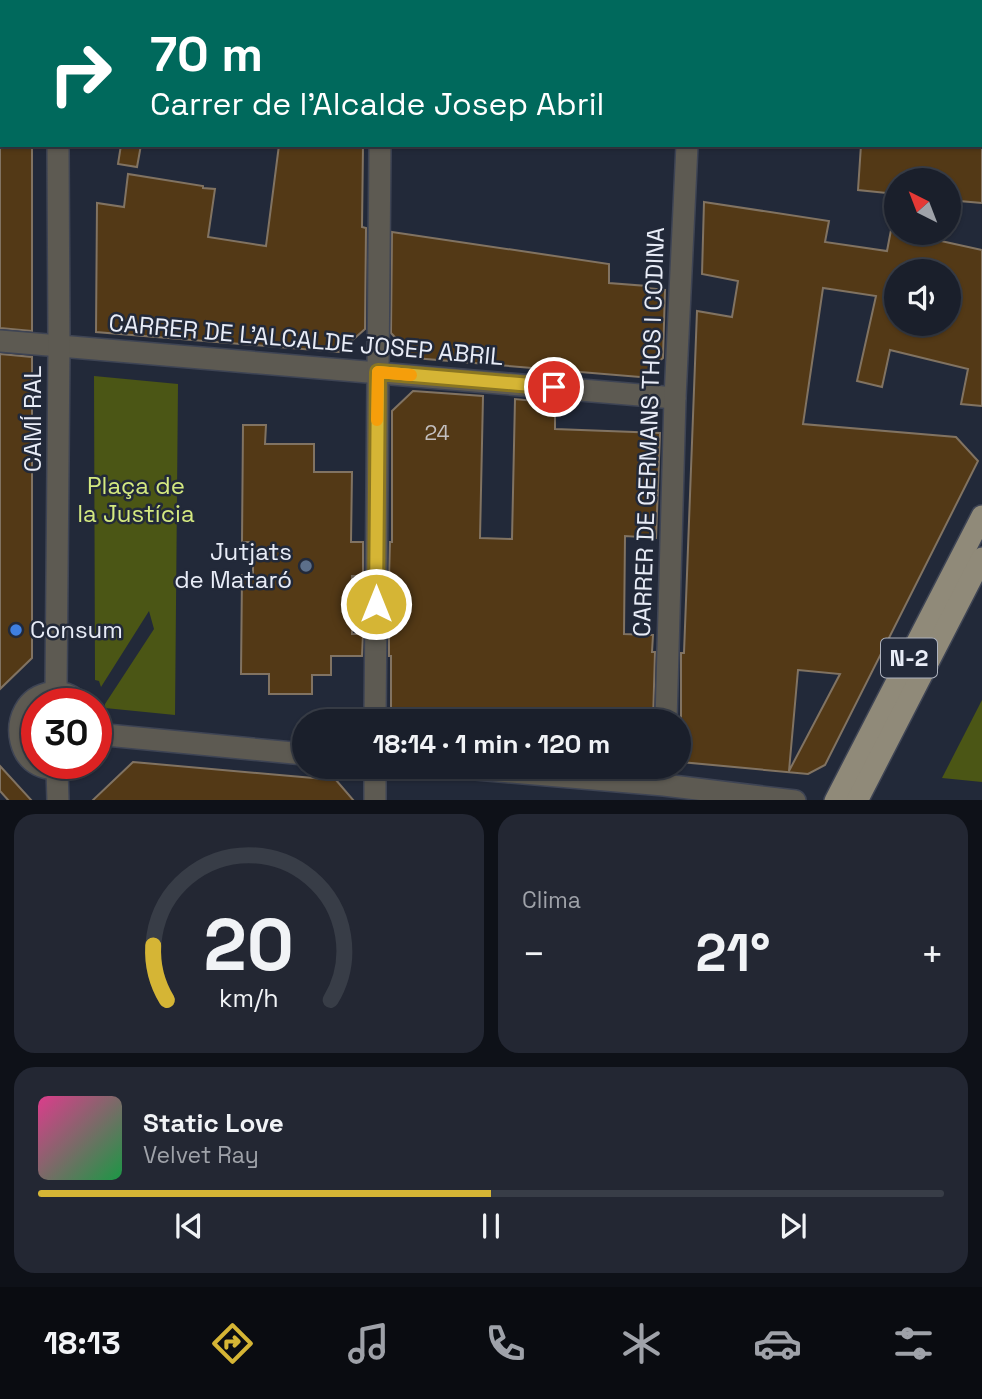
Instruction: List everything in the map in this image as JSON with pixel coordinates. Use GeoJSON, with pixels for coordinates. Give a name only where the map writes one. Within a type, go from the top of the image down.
{"type":"FeatureCollection","features":[{"type":"Feature","properties":{"kind":"main road","name":"N-2"},"geometry":{"type":"LineString","coordinates":[[835,800],[982,516]]}},
{"type":"Feature","properties":{"kind":"main road","name":"N-2"},"geometry":{"type":"LineString","coordinates":[[857,800],[982,558]]}},
{"type":"Feature","properties":{"kind":"street","name":"CAMÍ RAL"},"geometry":{"type":"LineString","coordinates":[[56,688],[58,147]]}},
{"type":"Feature","properties":{"kind":"street"},"geometry":{"type":"LineString","coordinates":[[375,709],[380,147]]}},
{"type":"Feature","properties":{"kind":"street","name":"CARRER DE GERMANS THOS I CODINA"},"geometry":{"type":"LineString","coordinates":[[666,709],[675,398],[687,147]]}},
{"type":"Feature","properties":{"kind":"street","name":"CARRER DE L'ALCALDE JOSEP ABRIL"},"geometry":{"type":"LineString","coordinates":[[0,341],[675,398]]}},
{"type":"Feature","properties":{"kind":"street"},"geometry":{"type":"LineString","coordinates":[[21,710],[8,725],[21,748]]}},
{"type":"Feature","properties":{"kind":"street"},"geometry":{"type":"LineString","coordinates":[[112,736],[292,753]]}},
{"type":"Feature","properties":{"kind":"street"},"geometry":{"type":"LineString","coordinates":[[58,800],[63,779]]}},
{"type":"Feature","properties":{"kind":"street"},"geometry":{"type":"LineString","coordinates":[[375,779],[375,800]]}},
{"type":"Feature","properties":{"kind":"street"},"geometry":{"type":"LineString","coordinates":[[680,779],[795,800]]}},
{"type":"Feature","properties":{"kind":"green space","name":"Plaça de la Justícia"},"geometry":{"type":"Polygon","coordinates":[[[94,376],[178,384],[175,715],[112,709],[112,693],[154,629],[149,611],[101,687],[99,681],[95,680],[94,376]]]}},
{"type":"Feature","properties":{"kind":"green space"},"geometry":{"type":"Polygon","coordinates":[[[982,700],[982,782],[942,778],[982,700]]]}},
{"type":"Feature","properties":{"kind":"building"},"geometry":{"type":"Polygon","coordinates":[[[0,147],[32,147],[32,331],[0,328],[0,147]]]}},
{"type":"Feature","properties":{"kind":"building"},"geometry":{"type":"Polygon","coordinates":[[[121,147],[141,147],[137,167],[118,164],[121,147]]]}},
{"type":"Feature","properties":{"kind":"building"},"geometry":{"type":"Polygon","coordinates":[[[279,147],[363,147],[362,227],[366,228],[365,329],[339,352],[96,332],[97,203],[124,207],[128,174],[215,189],[208,237],[266,246],[279,147]]]}},
{"type":"Feature","properties":{"kind":"building"},"geometry":{"type":"Polygon","coordinates":[[[861,147],[982,147],[982,203],[961,201],[961,168],[884,168],[884,193],[858,190],[861,147]]]}},
{"type":"Feature","properties":{"kind":"building"},"geometry":{"type":"Polygon","coordinates":[[[704,202],[829,221],[825,242],[887,251],[888,245],[959,245],[982,250],[982,406],[961,404],[968,369],[890,350],[882,387],[857,381],[876,296],[823,288],[803,424],[956,437],[978,461],[825,765],[808,774],[691,763],[691,709],[681,709],[681,653],[684,653],[697,311],[732,317],[738,281],[702,274],[704,202]],[[798,670],[789,771],[840,674],[798,670]]]}},
{"type":"Feature","properties":{"kind":"building"},"geometry":{"type":"Polygon","coordinates":[[[392,232],[609,264],[609,283],[665,290],[663,358],[640,377],[414,358],[391,333],[392,232]]]}},
{"type":"Feature","properties":{"kind":"building"},"geometry":{"type":"Polygon","coordinates":[[[0,354],[32,357],[32,658],[0,689],[0,354]]]}},
{"type":"Feature","properties":{"kind":"building"},"geometry":{"type":"Polygon","coordinates":[[[413,391],[483,396],[480,538],[512,539],[515,399],[555,403],[555,429],[660,433],[656,538],[625,536],[624,634],[653,635],[653,709],[391,709],[389,577],[392,542],[392,411],[413,391]]]}},
{"type":"Feature","properties":{"kind":"building","name":"Jutjats de Mataró"},"geometry":{"type":"Polygon","coordinates":[[[243,425],[266,425],[265,444],[314,444],[314,472],[352,472],[351,542],[363,542],[363,576],[352,576],[352,634],[363,634],[362,656],[331,656],[331,675],[312,675],[312,694],[269,694],[269,674],[241,674],[242,575],[253,575],[253,542],[242,542],[243,425]]]}},
{"type":"Feature","properties":{"kind":"building"},"geometry":{"type":"Polygon","coordinates":[[[133,762],[292,776],[292,779],[336,780],[353,800],[93,800],[133,762]]]}},
{"type":"Feature","properties":{"kind":"building"},"geometry":{"type":"Polygon","coordinates":[[[0,766],[31,800],[8,800],[0,791],[0,766]]]}},
{"type":"Feature","properties":{"kind":"slow traffic"},"geometry":{"type":"LineString","coordinates":[[377,420],[378,372],[411,375]]}},
{"type":"Feature","properties":{"kind":"place","name":"Jutjats de Mataró"},"geometry":{"type":"Point","coordinates":[306,566]}},
{"type":"Feature","properties":{"kind":"place","name":"Consum"},"geometry":{"type":"Point","coordinates":[16,630]}},
{"type":"Feature","properties":{"kind":"route"},"geometry":{"type":"LineString","coordinates":[[376,604],[378,372],[554,387]]}}]}
